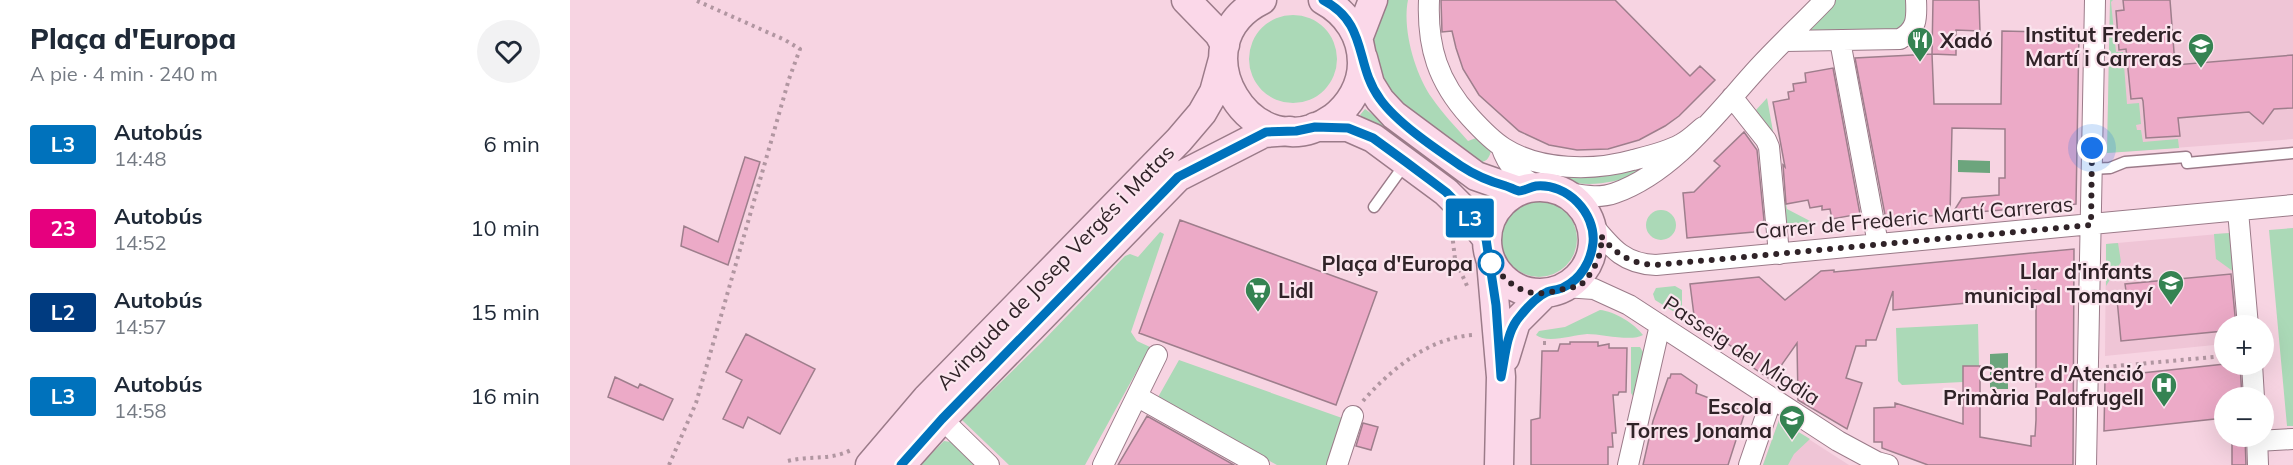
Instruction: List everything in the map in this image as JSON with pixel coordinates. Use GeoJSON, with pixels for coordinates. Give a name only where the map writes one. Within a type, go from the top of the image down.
{"type":"FeatureCollection","features":[{"type":"Feature","properties":{"kind":"street"},"geometry":{"type":"LineString","coordinates":[[1186,0],[1219,34],[1224,52],[1227,83],[1240,107],[1263,124],[1303,129],[1348,128],[1373,138],[1446,192],[1464,210],[1489,250],[1500,276],[1513,286],[1528,292],[1555,290]]}},
{"type":"Feature","properties":{"kind":"street"},"geometry":{"type":"LineString","coordinates":[[1323,0],[1341,13],[1360,46],[1370,84],[1380,100],[1394,115],[1476,176],[1528,188],[1553,188],[1576,200],[1591,223],[1593,241],[1589,259],[1580,275],[1555,290],[1516,322],[1508,344],[1501,377]]}},
{"type":"Feature","properties":{"kind":"street"},"geometry":{"type":"LineString","coordinates":[[1303,129],[1336,115],[1353,96],[1361,75],[1360,46],[1373,0]]}},
{"type":"Feature","properties":{"kind":"street"},"geometry":{"type":"LineString","coordinates":[[1429,0],[1428,24],[1440,76],[1456,102],[1483,132],[1501,146],[1533,161],[1577,168],[1609,167],[1680,145],[1703,128]]}},
{"type":"Feature","properties":{"kind":"street"},"geometry":{"type":"LineString","coordinates":[[1565,193],[1591,196],[1613,194],[1629,187],[1678,156],[1825,0]]}},
{"type":"Feature","properties":{"kind":"street"},"geometry":{"type":"LineString","coordinates":[[1785,41],[1894,40],[1907,35],[1914,29],[1916,0]]}},
{"type":"Feature","properties":{"kind":"street"},"geometry":{"type":"LineString","coordinates":[[2086,465],[2095,0]]}},
{"type":"Feature","properties":{"kind":"street","name":"Avinguda de Josep Vergés i Matas"},"geometry":{"type":"LineString","coordinates":[[870,465],[927,398],[1179,140],[1202,113],[1214,92],[1233,27],[1254,2]]}},
{"type":"Feature","properties":{"kind":"street"},"geometry":{"type":"LineString","coordinates":[[1840,41],[1878,244]]}},
{"type":"Feature","properties":{"kind":"street"},"geometry":{"type":"LineString","coordinates":[[1732,97],[1769,147],[1779,254]]}},
{"type":"Feature","properties":{"kind":"street","name":"Avinguda de Josep Vergés i Matas"},"geometry":{"type":"LineString","coordinates":[[900,465],[1178,177],[1264,133],[1303,129]]}},
{"type":"Feature","properties":{"kind":"street"},"geometry":{"type":"LineString","coordinates":[[1501,146],[1509,165],[1528,188]]}},
{"type":"Feature","properties":{"kind":"street"},"geometry":{"type":"LineString","coordinates":[[1499,465],[1501,377],[1487,231],[1491,216],[1500,203],[1528,188]]}},
{"type":"Feature","properties":{"kind":"street","name":"Carrer de Frederic Martí Carreras"},"geometry":{"type":"LineString","coordinates":[[1591,223],[1622,256],[1639,265],[1682,264],[2293,205]]}},
{"type":"Feature","properties":{"kind":"street"},"geometry":{"type":"LineString","coordinates":[[2238,211],[2247,315]]}},
{"type":"Feature","properties":{"kind":"street","name":"Passeig del Migdia"},"geometry":{"type":"LineString","coordinates":[[1555,290],[1593,289],[1629,305],[1838,441],[1876,462],[1888,465]]}},
{"type":"Feature","properties":{"kind":"street"},"geometry":{"type":"LineString","coordinates":[[1628,465],[1660,325]]}},
{"type":"Feature","properties":{"kind":"street"},"geometry":{"type":"LineString","coordinates":[[1103,465],[1157,355]]}},
{"type":"Feature","properties":{"kind":"street"},"geometry":{"type":"LineString","coordinates":[[1138,397],[1259,465]]}},
{"type":"Feature","properties":{"kind":"street"},"geometry":{"type":"LineString","coordinates":[[1749,465],[1772,398]]}},
{"type":"Feature","properties":{"kind":"street"},"geometry":{"type":"LineString","coordinates":[[1337,465],[1353,416]]}},
{"type":"Feature","properties":{"kind":"street"},"geometry":{"type":"LineString","coordinates":[[942,419],[989,465]]}},
{"type":"Feature","properties":{"kind":"street"},"geometry":{"type":"LineString","coordinates":[[2274,439],[2293,439]]}},
{"type":"Feature","properties":{"kind":"street"},"geometry":{"type":"LineString","coordinates":[[2257,447],[2258,465]]}},
{"type":"Feature","properties":{"kind":"lane"},"geometry":{"type":"LineString","coordinates":[[2091,169],[2110,168],[2125,162],[2186,157],[2187,163],[2293,153]]}},
{"type":"Feature","properties":{"kind":"lane"},"geometry":{"type":"LineString","coordinates":[[1374,207],[1406,162]]}},
{"type":"Feature","properties":{"kind":"path"},"geometry":{"type":"LineString","coordinates":[[669,465],[696,403],[782,102],[800,49],[785,40],[695,0]]}},
{"type":"Feature","properties":{"kind":"path"},"geometry":{"type":"LineString","coordinates":[[1353,416],[1375,388],[1429,346],[1453,337],[1478,335]]}},
{"type":"Feature","properties":{"kind":"path"},"geometry":{"type":"LineString","coordinates":[[2088,369],[2214,357]]}},
{"type":"Feature","properties":{"kind":"shaded area"},"geometry":{"type":"Polygon","coordinates":[[[1383,0],[1408,0],[1408,37],[1420,77],[1436,104],[1468,141],[1476,138],[1484,140],[1491,151],[1485,161],[1478,163],[1397,101],[1381,76],[1373,47],[1373,34],[1383,0]]]}},
{"type":"Feature","properties":{"kind":"shaded area"},"geometry":{"type":"Polygon","coordinates":[[[1835,0],[1911,0],[1911,16],[1898,34],[1800,36],[1835,0]]]}},
{"type":"Feature","properties":{"kind":"shaded area","name":"Institut Frederic Martí i Carreras"},"geometry":{"type":"Polygon","coordinates":[[[2110,0],[2293,0],[2293,139],[2107,153],[2110,0]]]}},
{"type":"Feature","properties":{"kind":"shaded area"},"geometry":{"type":"Polygon","coordinates":[[[2110,0],[2113,0],[2111,2],[2116,52],[2123,52],[2127,104],[2139,103],[2141,124],[2136,125],[2137,130],[2141,130],[2143,142],[2178,139],[2179,148],[2107,153],[2110,0]]]}},
{"type":"Feature","properties":{"kind":"shaded area"},"geometry":{"type":"Polygon","coordinates":[[[1284,15],[1302,15],[1318,22],[1330,34],[1337,50],[1337,68],[1330,84],[1318,96],[1302,103],[1284,103],[1268,96],[1256,84],[1249,68],[1249,50],[1256,34],[1268,22],[1284,15]]]}},
{"type":"Feature","properties":{"kind":"shaded area"},"geometry":{"type":"Polygon","coordinates":[[[1767,98],[1787,209],[1812,222],[1815,226],[1783,229],[1772,142],[1756,110],[1767,98]]]}},
{"type":"Feature","properties":{"kind":"shaded area"},"geometry":{"type":"Polygon","coordinates":[[[1365,109],[1448,170],[1442,176],[1360,115],[1365,109]]]}},
{"type":"Feature","properties":{"kind":"shaded area"},"geometry":{"type":"Polygon","coordinates":[[[1958,160],[1990,161],[1990,173],[1958,172],[1958,160]]]}},
{"type":"Feature","properties":{"kind":"shaded area"},"geometry":{"type":"Polygon","coordinates":[[[1523,168],[1640,168],[1637,175],[1615,181],[1584,184],[1530,172],[1523,168]]]}},
{"type":"Feature","properties":{"kind":"shaded area","name":"Plaça d'Europa"},"geometry":{"type":"Polygon","coordinates":[[[1539,201],[1553,204],[1566,212],[1574,225],[1577,239],[1574,253],[1566,266],[1553,274],[1539,277],[1525,274],[1512,266],[1504,253],[1501,239],[1504,225],[1512,212],[1525,204],[1539,201]]]}},
{"type":"Feature","properties":{"kind":"shaded area"},"geometry":{"type":"Polygon","coordinates":[[[1661,210],[1672,214],[1676,225],[1672,236],[1661,240],[1650,236],[1646,225],[1650,214],[1661,210]]]}},
{"type":"Feature","properties":{"kind":"shaded area"},"geometry":{"type":"Polygon","coordinates":[[[2293,228],[2293,426],[2287,426],[2269,230],[2293,228]]]}},
{"type":"Feature","properties":{"kind":"shaded area"},"geometry":{"type":"Polygon","coordinates":[[[1160,232],[1164,234],[1131,332],[1137,341],[1150,347],[1085,465],[1009,465],[962,420],[1125,256],[1130,254],[1138,257],[1160,232]]]}},
{"type":"Feature","properties":{"kind":"shaded area","name":"Llar d'infants municipal Tomanyí"},"geometry":{"type":"Polygon","coordinates":[[[2230,233],[2237,315],[2214,315],[2214,345],[2105,356],[2106,244],[2230,233]]]}},
{"type":"Feature","properties":{"kind":"shaded area"},"geometry":{"type":"Polygon","coordinates":[[[2230,233],[2234,272],[2216,259],[2214,234],[2230,233]]]}},
{"type":"Feature","properties":{"kind":"shaded area"},"geometry":{"type":"Polygon","coordinates":[[[2118,243],[2121,262],[2106,286],[2106,244],[2118,243]]]}},
{"type":"Feature","properties":{"kind":"shaded area"},"geometry":{"type":"Polygon","coordinates":[[[1675,286],[1682,290],[1682,310],[1676,313],[1655,300],[1653,294],[1656,288],[1675,286]]]}},
{"type":"Feature","properties":{"kind":"shaded area"},"geometry":{"type":"Polygon","coordinates":[[[1600,310],[1624,319],[1643,335],[1624,338],[1587,334],[1547,339],[1536,335],[1539,331],[1565,327],[1600,310]]]}},
{"type":"Feature","properties":{"kind":"shaded area"},"geometry":{"type":"Polygon","coordinates":[[[1978,324],[1979,366],[1963,366],[1963,382],[1902,385],[1898,381],[1896,328],[1978,324]]]}},
{"type":"Feature","properties":{"kind":"shaded area"},"geometry":{"type":"Polygon","coordinates":[[[1631,347],[1640,347],[1643,352],[1642,374],[1634,398],[1631,393],[1631,347]]]}},
{"type":"Feature","properties":{"kind":"shaded area"},"geometry":{"type":"Polygon","coordinates":[[[2008,353],[2008,389],[1990,389],[1990,354],[2008,353]]]}},
{"type":"Feature","properties":{"kind":"shaded area"},"geometry":{"type":"Polygon","coordinates":[[[1179,360],[1342,418],[1328,465],[1277,465],[1157,399],[1179,360]]]}},
{"type":"Feature","properties":{"kind":"shaded area","name":"Escola Torres Jonama"},"geometry":{"type":"Polygon","coordinates":[[[1779,420],[1849,465],[1763,465],[1779,420]]]}},
{"type":"Feature","properties":{"kind":"shaded area"},"geometry":{"type":"Polygon","coordinates":[[[1779,420],[1810,439],[1794,454],[1788,465],[1763,465],[1779,420]]]}},
{"type":"Feature","properties":{"kind":"shaded area"},"geometry":{"type":"Polygon","coordinates":[[[944,441],[951,442],[976,465],[920,465],[944,441]]]}},
{"type":"Feature","properties":{"kind":"building"},"geometry":{"type":"Polygon","coordinates":[[[1441,0],[1615,0],[1690,76],[1700,66],[1715,80],[1679,116],[1639,140],[1608,149],[1577,150],[1549,145],[1519,131],[1479,95],[1463,69],[1452,31],[1442,32],[1441,0]]]}},
{"type":"Feature","properties":{"kind":"building"},"geometry":{"type":"Polygon","coordinates":[[[1933,0],[1979,0],[1980,31],[1956,30],[1956,55],[1932,54],[1933,0]]]}},
{"type":"Feature","properties":{"kind":"building"},"geometry":{"type":"Polygon","coordinates":[[[2123,0],[2170,0],[2175,65],[2293,55],[2293,108],[2274,109],[2263,124],[2249,112],[2178,118],[2180,136],[2146,138],[2143,101],[2142,98],[2131,99],[2126,49],[2119,50],[2116,11],[2124,10],[2123,0]]]}},
{"type":"Feature","properties":{"kind":"building"},"geometry":{"type":"Polygon","coordinates":[[[2002,31],[2079,33],[2076,204],[1952,214],[1962,198],[1999,195],[1999,178],[2005,178],[2005,129],[1952,128],[1950,214],[1886,220],[1855,58],[1932,54],[1934,104],[2001,104],[2002,31]]]}},
{"type":"Feature","properties":{"kind":"building"},"geometry":{"type":"Polygon","coordinates":[[[1833,68],[1860,214],[1832,219],[1830,209],[1822,210],[1822,206],[1810,208],[1808,200],[1786,204],[1783,165],[1785,167],[1773,102],[1789,99],[1788,92],[1794,91],[1793,84],[1806,82],[1805,73],[1833,68]]]}},
{"type":"Feature","properties":{"kind":"building"},"geometry":{"type":"Polygon","coordinates":[[[1744,132],[1757,150],[1764,220],[1754,232],[1687,238],[1683,193],[1694,192],[1720,166],[1714,161],[1744,132]]]}},
{"type":"Feature","properties":{"kind":"building"},"geometry":{"type":"Polygon","coordinates":[[[745,157],[760,162],[728,265],[681,246],[684,226],[718,242],[745,157]]]}},
{"type":"Feature","properties":{"kind":"building","name":"Lidl"},"geometry":{"type":"Polygon","coordinates":[[[1180,220],[1377,292],[1336,405],[1139,333],[1180,220]]]}},
{"type":"Feature","properties":{"kind":"building"},"geometry":{"type":"Polygon","coordinates":[[[2074,249],[2073,465],[1928,465],[1882,448],[1882,442],[1874,442],[1874,408],[1895,407],[1895,403],[1963,424],[1963,366],[1980,366],[1980,437],[2031,446],[2031,436],[2035,436],[2036,420],[2036,290],[1979,295],[1978,302],[1893,310],[1893,291],[1876,340],[1866,340],[1866,346],[1856,346],[1846,378],[1862,383],[1847,429],[1798,400],[1797,343],[1771,380],[1732,353],[1735,349],[1708,330],[1696,331],[1690,284],[1759,277],[1785,300],[1821,271],[1834,270],[1834,272],[2074,249]]]}},
{"type":"Feature","properties":{"kind":"building"},"geometry":{"type":"Polygon","coordinates":[[[2231,274],[2235,315],[2214,315],[2214,332],[2121,341],[2117,299],[2127,298],[2125,284],[2231,274]]]}},
{"type":"Feature","properties":{"kind":"building"},"geometry":{"type":"Polygon","coordinates":[[[746,334],[815,369],[780,434],[748,417],[743,428],[723,419],[742,380],[726,372],[746,334]]]}},
{"type":"Feature","properties":{"kind":"building"},"geometry":{"type":"Polygon","coordinates":[[[1570,342],[1598,342],[1598,346],[1609,344],[1609,348],[1627,348],[1626,392],[1613,395],[1616,433],[1612,433],[1613,447],[1608,447],[1608,465],[1531,465],[1531,420],[1540,418],[1542,351],[1558,351],[1560,344],[1570,344],[1570,342]]]}},
{"type":"Feature","properties":{"kind":"building","name":"Centre d'Atenció Primària Palafrugell"},"geometry":{"type":"Polygon","coordinates":[[[2214,365],[2214,375],[2241,375],[2241,387],[2214,387],[2214,419],[2104,431],[2105,377],[2214,365]]]}},
{"type":"Feature","properties":{"kind":"building"},"geometry":{"type":"Polygon","coordinates":[[[1671,374],[1681,374],[1697,385],[1696,393],[1745,412],[1728,465],[1643,465],[1653,421],[1671,374]]]}},
{"type":"Feature","properties":{"kind":"building"},"geometry":{"type":"Polygon","coordinates":[[[615,377],[638,388],[640,384],[673,399],[663,420],[608,397],[615,377]]]}},
{"type":"Feature","properties":{"kind":"building"},"geometry":{"type":"Polygon","coordinates":[[[1147,416],[1234,465],[1118,465],[1147,416]]]}},
{"type":"Feature","properties":{"kind":"building"},"geometry":{"type":"Polygon","coordinates":[[[1363,423],[1378,427],[1371,450],[1356,446],[1363,423]]]}},
{"type":"Feature","properties":{"kind":"building"},"geometry":{"type":"Polygon","coordinates":[[[2232,447],[2245,447],[2246,465],[2232,465],[2232,447]]]}},
{"type":"Feature","properties":{"kind":"bus line","name":"L3"},"geometry":{"type":"LineString","coordinates":[[901,465],[942,419],[1178,177],[1266,132],[1296,131],[1315,127],[1348,128],[1373,138],[1446,192],[1464,210],[1486,239],[1491,261],[1501,377],[1508,344],[1516,322],[1545,293],[1565,287],[1580,275],[1589,259],[1593,241],[1591,223],[1576,200],[1553,188],[1537,186],[1519,191],[1476,176],[1394,115],[1380,100],[1370,84],[1358,39],[1351,25],[1336,8],[1323,0]]}},
{"type":"Feature","properties":{"kind":"place","name":"Xadó"},"geometry":{"type":"Point","coordinates":[1920,63]}},
{"type":"Feature","properties":{"kind":"place","name":"Institut Frederic Martí i Carreras"},"geometry":{"type":"Point","coordinates":[2201,69]}},
{"type":"Feature","properties":{"kind":"place","name":"Plaça d'Europa"},"geometry":{"type":"Point","coordinates":[1491,263]}},
{"type":"Feature","properties":{"kind":"place","name":"Llar d'infants municipal Tomanyí"},"geometry":{"type":"Point","coordinates":[2171,306]}},
{"type":"Feature","properties":{"kind":"place","name":"Lidl"},"geometry":{"type":"Point","coordinates":[1258,313]}},
{"type":"Feature","properties":{"kind":"place","name":"Centre d'Atenció Primària Palafrugell"},"geometry":{"type":"Point","coordinates":[2164,408]}},
{"type":"Feature","properties":{"kind":"place","name":"Escola Torres Jonama"},"geometry":{"type":"Point","coordinates":[1792,441]}},
{"type":"Feature","properties":{"kind":"route"},"geometry":{"type":"LineString","coordinates":[[1491,263],[1491,261],[1500,276],[1513,286],[1528,292],[1545,293],[1565,287],[1579,287],[1586,280],[1600,255],[1601,236],[1622,256],[1639,265],[1656,265],[2091,225],[2092,148]]}}]}
